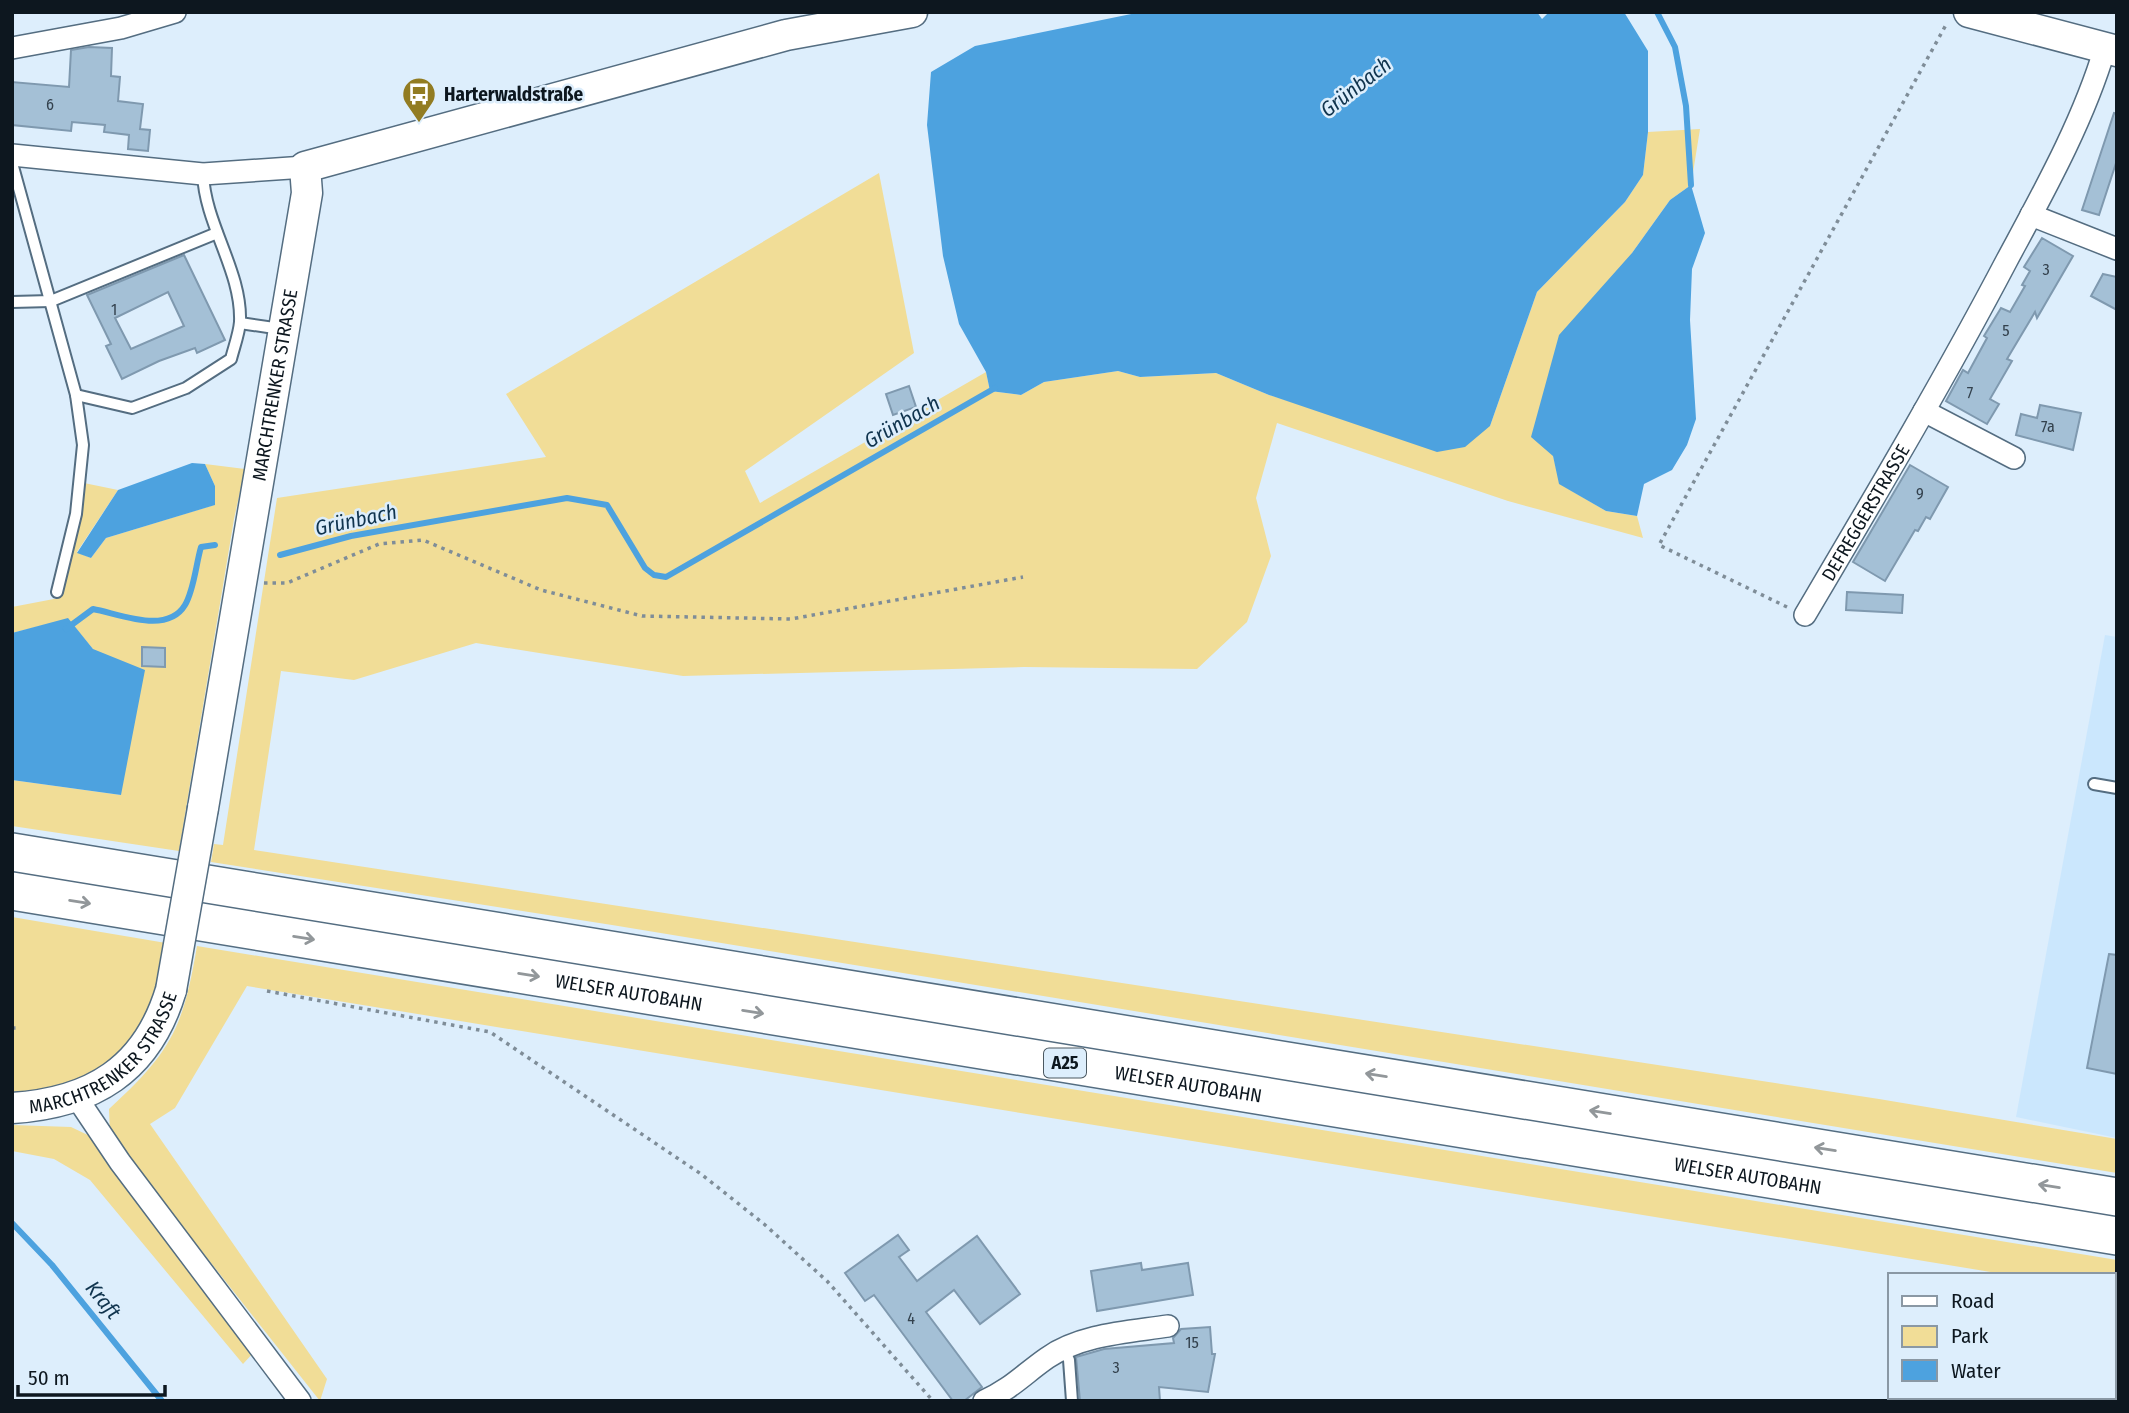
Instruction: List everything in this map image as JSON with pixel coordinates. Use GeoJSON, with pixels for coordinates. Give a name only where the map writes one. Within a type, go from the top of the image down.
{"type":"FeatureCollection","features":[{"type":"Feature","properties":{"kind":"highway","name":"WELSER AUTOBAHN"},"geometry":{"type":"LineString","coordinates":[[12,852],[2117,1197]]}},
{"type":"Feature","properties":{"kind":"highway","name":"WELSER AUTOBAHN"},"geometry":{"type":"LineString","coordinates":[[12,891],[2117,1236]]}},
{"type":"Feature","properties":{"kind":"street"},"geometry":{"type":"LineString","coordinates":[[12,48],[121,28],[175,12]]}},
{"type":"Feature","properties":{"kind":"street"},"geometry":{"type":"LineString","coordinates":[[1969,12],[2111,50]]}},
{"type":"Feature","properties":{"kind":"street"},"geometry":{"type":"LineString","coordinates":[[12,155],[203,174],[305,167],[859,16],[898,13]]}},
{"type":"Feature","properties":{"kind":"street","name":"DEFREGGERSTRASSE"},"geometry":{"type":"LineString","coordinates":[[1805,615],[1924,411],[2031,215],[2111,50]]}},
{"type":"Feature","properties":{"kind":"street","name":"MARCHTRENKER STRASSE"},"geometry":{"type":"LineString","coordinates":[[12,1108],[47,1106],[77,1098],[102,1086],[132,1062],[164,1015],[172,990],[307,193],[305,167]]}},
{"type":"Feature","properties":{"kind":"street"},"geometry":{"type":"LineString","coordinates":[[2031,215],[2086,240],[2117,249]]}},
{"type":"Feature","properties":{"kind":"street"},"geometry":{"type":"LineString","coordinates":[[1924,411],[2014,458]]}},
{"type":"Feature","properties":{"kind":"street"},"geometry":{"type":"LineString","coordinates":[[77,1098],[120,1162],[300,1401]]}},
{"type":"Feature","properties":{"kind":"street"},"geometry":{"type":"LineString","coordinates":[[984,1401],[1022,1381],[1048,1357],[1064,1349],[1105,1335],[1168,1326]]}},
{"type":"Feature","properties":{"kind":"lane"},"geometry":{"type":"LineString","coordinates":[[12,163],[76,395],[83,445],[76,514],[57,592]]}},
{"type":"Feature","properties":{"kind":"lane"},"geometry":{"type":"LineString","coordinates":[[76,395],[132,408],[187,388],[230,359],[240,323],[237,295],[204,197],[203,174]]}},
{"type":"Feature","properties":{"kind":"lane"},"geometry":{"type":"LineString","coordinates":[[12,302],[51,301],[216,233]]}},
{"type":"Feature","properties":{"kind":"lane"},"geometry":{"type":"LineString","coordinates":[[240,323],[284,330]]}},
{"type":"Feature","properties":{"kind":"lane"},"geometry":{"type":"LineString","coordinates":[[2094,784],[2117,788]]}},
{"type":"Feature","properties":{"kind":"lane"},"geometry":{"type":"LineString","coordinates":[[1064,1349],[1069,1360],[1072,1401]]}},
{"type":"Feature","properties":{"kind":"path"},"geometry":{"type":"LineString","coordinates":[[1805,615],[1659,545],[1953,12]]}},
{"type":"Feature","properties":{"kind":"path"},"geometry":{"type":"LineString","coordinates":[[241,583],[287,583],[379,544],[423,540],[541,590],[642,616],[791,619],[1023,577]]}},
{"type":"Feature","properties":{"kind":"path"},"geometry":{"type":"LineString","coordinates":[[267,990],[490,1032],[701,1174],[764,1224],[827,1281],[933,1401]]}},
{"type":"Feature","properties":{"kind":"shaded area"},"geometry":{"type":"Polygon","coordinates":[[[2105,635],[2117,637],[2117,1138],[2016,1117],[2105,635]]]}},
{"type":"Feature","properties":{"kind":"green space"},"geometry":{"type":"Polygon","coordinates":[[[1700,129],[1691,185],[1670,200],[1632,253],[1553,456],[1560,484],[1606,511],[1637,516],[1643,538],[1508,501],[1277,423],[1256,498],[1271,556],[1247,622],[1197,669],[1024,667],[683,676],[476,643],[354,680],[281,671],[254,850],[1879,1099],[2117,1139],[2117,1173],[612,925],[211,862],[214,844],[223,845],[277,498],[546,457],[506,394],[879,173],[914,353],[745,471],[760,503],[986,372],[990,391],[1021,395],[1044,382],[1118,371],[1140,377],[1216,373],[1269,395],[1338,416],[1490,426],[1537,292],[1625,202],[1643,175],[1648,132],[1700,129]]]}},
{"type":"Feature","properties":{"kind":"green space"},"geometry":{"type":"Polygon","coordinates":[[[205,464],[245,469],[234,519],[179,851],[12,826],[12,780],[121,795],[93,649],[68,619],[12,633],[12,607],[59,598],[84,483],[118,490],[77,552],[91,558],[106,538],[214,505],[215,486],[205,464]]]}},
{"type":"Feature","properties":{"kind":"green space"},"geometry":{"type":"Polygon","coordinates":[[[12,917],[166,943],[148,1015],[113,1063],[77,1082],[41,1092],[12,1093],[12,917]]]}},
{"type":"Feature","properties":{"kind":"green space"},"geometry":{"type":"Polygon","coordinates":[[[197,946],[2117,1260],[2117,1294],[2115,1273],[1997,1273],[247,986],[175,1108],[150,1124],[327,1379],[320,1401],[110,1135],[109,1109],[147,1071],[171,1037],[192,974],[197,946]]]}},
{"type":"Feature","properties":{"kind":"green space"},"geometry":{"type":"Polygon","coordinates":[[[12,1125],[71,1127],[92,1137],[254,1352],[243,1364],[90,1180],[54,1159],[12,1151],[12,1125]]]}},
{"type":"Feature","properties":{"kind":"water"},"geometry":{"type":"Polygon","coordinates":[[[1141,12],[1537,12],[1542,19],[1549,12],[1624,12],[1648,51],[1648,132],[1643,175],[1625,202],[1537,292],[1490,426],[1465,447],[1437,452],[1269,395],[1216,373],[1140,377],[1118,371],[1044,382],[1021,395],[990,391],[986,372],[959,324],[943,256],[927,125],[931,72],[975,46],[1141,12]]]}},
{"type":"Feature","properties":{"kind":"water"},"geometry":{"type":"Polygon","coordinates":[[[1691,185],[1705,233],[1692,269],[1690,320],[1696,419],[1687,445],[1672,470],[1644,484],[1637,516],[1606,511],[1559,484],[1553,456],[1531,437],[1559,335],[1632,253],[1670,200],[1691,185]]]}},
{"type":"Feature","properties":{"kind":"water"},"geometry":{"type":"Polygon","coordinates":[[[192,463],[205,464],[215,486],[215,505],[106,538],[91,558],[77,553],[118,490],[192,463]]]}},
{"type":"Feature","properties":{"kind":"water"},"geometry":{"type":"Polygon","coordinates":[[[68,618],[93,649],[145,670],[121,795],[12,780],[12,633],[68,618]]]}},
{"type":"Feature","properties":{"kind":"building"},"geometry":{"type":"Polygon","coordinates":[[[89,47],[112,48],[111,76],[120,77],[118,101],[143,104],[140,129],[150,130],[148,151],[128,149],[129,135],[104,132],[105,125],[72,122],[71,131],[12,125],[12,82],[69,87],[71,50],[89,47]]]}},
{"type":"Feature","properties":{"kind":"building"},"geometry":{"type":"Polygon","coordinates":[[[2114,113],[2117,114],[2117,160],[2099,215],[2082,210],[2114,113]]]}},
{"type":"Feature","properties":{"kind":"building"},"geometry":{"type":"Polygon","coordinates":[[[2042,238],[2073,256],[2037,318],[2035,312],[2007,359],[2012,361],[1990,399],[1999,404],[1987,424],[1946,401],[1963,370],[1968,373],[1987,338],[1984,336],[2001,308],[2010,312],[2030,271],[2024,267],[2042,238]]]}},
{"type":"Feature","properties":{"kind":"building"},"geometry":{"type":"Polygon","coordinates":[[[184,255],[225,340],[197,353],[195,348],[159,361],[122,379],[106,346],[111,344],[87,295],[184,255]],[[168,292],[115,318],[131,349],[184,326],[168,292]]]}},
{"type":"Feature","properties":{"kind":"building"},"geometry":{"type":"Polygon","coordinates":[[[2103,274],[2117,277],[2117,310],[2091,296],[2103,274]]]}},
{"type":"Feature","properties":{"kind":"building"},"geometry":{"type":"Polygon","coordinates":[[[909,386],[916,407],[893,415],[886,394],[909,386]]]}},
{"type":"Feature","properties":{"kind":"building"},"geometry":{"type":"Polygon","coordinates":[[[2040,405],[2081,413],[2073,450],[2016,435],[2021,414],[2037,418],[2040,405]]]}},
{"type":"Feature","properties":{"kind":"building"},"geometry":{"type":"Polygon","coordinates":[[[1910,465],[1948,487],[1930,519],[1926,517],[1918,531],[1915,530],[1885,581],[1853,562],[1910,465]]]}},
{"type":"Feature","properties":{"kind":"building"},"geometry":{"type":"Polygon","coordinates":[[[1847,592],[1903,595],[1902,613],[1846,610],[1847,592]]]}},
{"type":"Feature","properties":{"kind":"building"},"geometry":{"type":"Polygon","coordinates":[[[142,647],[165,648],[165,667],[142,666],[142,647]]]}},
{"type":"Feature","properties":{"kind":"building"},"geometry":{"type":"Polygon","coordinates":[[[2109,954],[2117,955],[2117,1074],[2087,1068],[2109,954]]]}},
{"type":"Feature","properties":{"kind":"building"},"geometry":{"type":"Polygon","coordinates":[[[898,1235],[909,1250],[899,1257],[917,1281],[977,1236],[1020,1294],[980,1324],[954,1290],[926,1312],[982,1387],[964,1401],[953,1401],[874,1295],[865,1301],[845,1273],[898,1235]]]}},
{"type":"Feature","properties":{"kind":"building"},"geometry":{"type":"Polygon","coordinates":[[[1141,1263],[1142,1270],[1188,1263],[1193,1295],[1097,1311],[1091,1271],[1141,1263]]]}},
{"type":"Feature","properties":{"kind":"building"},"geometry":{"type":"Polygon","coordinates":[[[1210,1327],[1212,1354],[1215,1354],[1208,1392],[1159,1387],[1160,1401],[1080,1401],[1076,1357],[1104,1349],[1174,1343],[1173,1338],[1181,1329],[1210,1327]]]}},
{"type":"Feature","properties":{"kind":"waterway"},"geometry":{"type":"LineString","coordinates":[[1657,12],[1675,47],[1686,106],[1691,185]]}},
{"type":"Feature","properties":{"kind":"waterway","name":"Grünbach"},"geometry":{"type":"LineString","coordinates":[[280,555],[351,536],[567,498],[607,505],[645,568],[654,575],[666,577],[995,388]]}},
{"type":"Feature","properties":{"kind":"waterway","name":"Grünbach"},"geometry":{"type":"LineString","coordinates":[[66,629],[93,609],[155,621],[177,614],[191,592],[201,547],[215,545]]}},
{"type":"Feature","properties":{"kind":"waterway","name":"Kraft"},"geometry":{"type":"LineString","coordinates":[[12,1223],[52,1265],[162,1401]]}},
{"type":"Feature","properties":{"kind":"place","name":"Harterwaldstraße"},"geometry":{"type":"Point","coordinates":[419,124]}}]}
